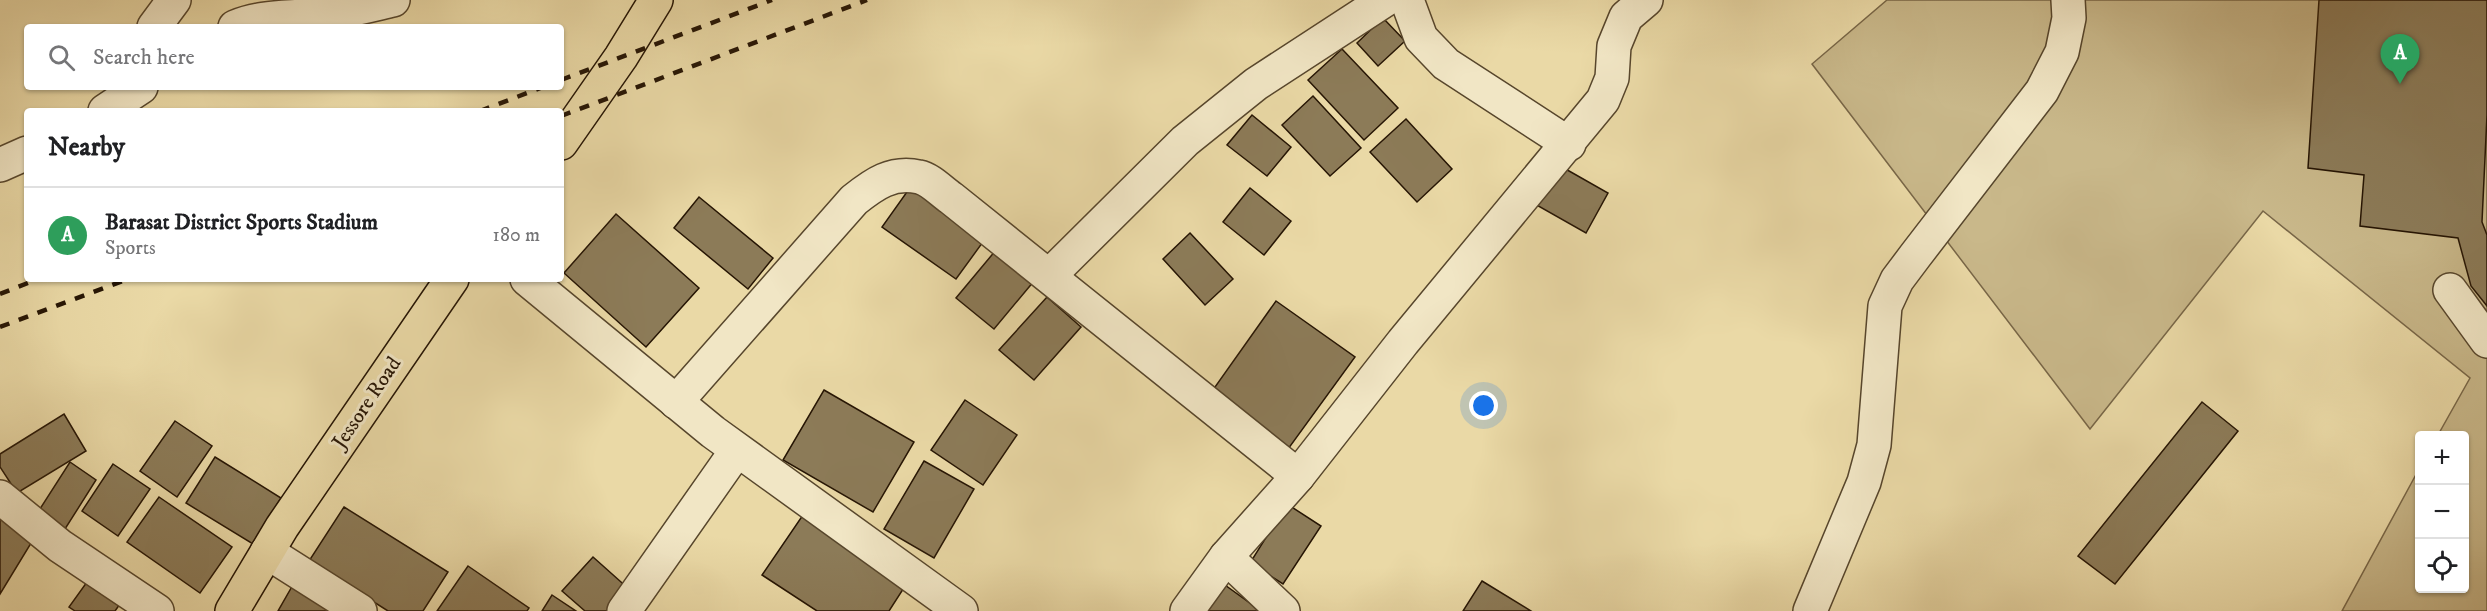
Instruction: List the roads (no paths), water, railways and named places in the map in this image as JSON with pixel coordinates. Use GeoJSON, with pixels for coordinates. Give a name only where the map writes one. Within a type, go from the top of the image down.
{"type":"FeatureCollection","features":[{"type":"Feature","properties":{"kind":"highway"},"geometry":{"type":"LineString","coordinates":[[564,139],[621,57],[656,0]]}},
{"type":"Feature","properties":{"kind":"highway","name":"Jessore Road"},"geometry":{"type":"LineString","coordinates":[[232,611],[274,539],[450,282]]}},
{"type":"Feature","properties":{"kind":"street"},"geometry":{"type":"LineString","coordinates":[[156,24],[174,0]]}},
{"type":"Feature","properties":{"kind":"street"},"geometry":{"type":"LineString","coordinates":[[242,24],[279,16],[313,16],[349,11],[393,0]]}},
{"type":"Feature","properties":{"kind":"street"},"geometry":{"type":"LineString","coordinates":[[1049,276],[1185,141],[1256,84],[1385,0]]}},
{"type":"Feature","properties":{"kind":"street"},"geometry":{"type":"LineString","coordinates":[[1407,0],[1421,38],[1446,64],[1569,144]]}},
{"type":"Feature","properties":{"kind":"street"},"geometry":{"type":"LineString","coordinates":[[1187,611],[1226,557],[1298,476],[1403,342],[1569,144],[1603,100],[1612,78],[1614,46],[1626,16],[1646,0]]}},
{"type":"Feature","properties":{"kind":"street"},"geometry":{"type":"LineString","coordinates":[[1810,611],[1864,482],[1874,445],[1885,306],[1898,280],[1915,256],[2042,91],[2062,52],[2069,18],[2068,0]]}},
{"type":"Feature","properties":{"kind":"street"},"geometry":{"type":"LineString","coordinates":[[95,108],[109,90]]}},
{"type":"Feature","properties":{"kind":"street"},"geometry":{"type":"LineString","coordinates":[[110,108],[136,90]]}},
{"type":"Feature","properties":{"kind":"street"},"geometry":{"type":"LineString","coordinates":[[0,165],[24,154]]}},
{"type":"Feature","properties":{"kind":"street"},"geometry":{"type":"LineString","coordinates":[[676,402],[854,200],[878,181],[898,177],[921,177],[951,198],[1298,476]]}},
{"type":"Feature","properties":{"kind":"street"},"geometry":{"type":"LineString","coordinates":[[530,282],[737,450],[961,611]]}},
{"type":"Feature","properties":{"kind":"street"},"geometry":{"type":"LineString","coordinates":[[2450,290],[2487,341]]}},
{"type":"Feature","properties":{"kind":"street"},"geometry":{"type":"LineString","coordinates":[[624,611],[737,450]]}},
{"type":"Feature","properties":{"kind":"street"},"geometry":{"type":"LineString","coordinates":[[0,497],[60,546],[157,611]]}},
{"type":"Feature","properties":{"kind":"street"},"geometry":{"type":"LineString","coordinates":[[274,539],[360,611]]}},
{"type":"Feature","properties":{"kind":"street"},"geometry":{"type":"LineString","coordinates":[[1226,557],[1283,611]]}},
{"type":"Feature","properties":{"kind":"railway"},"geometry":{"type":"LineString","coordinates":[[564,79],[772,0]]}},
{"type":"Feature","properties":{"kind":"railway"},"geometry":{"type":"LineString","coordinates":[[564,115],[867,0]]}},
{"type":"Feature","properties":{"kind":"railway"},"geometry":{"type":"LineString","coordinates":[[488,108],[535,90]]}},
{"type":"Feature","properties":{"kind":"railway"},"geometry":{"type":"LineString","coordinates":[[0,294],[30,282]]}},
{"type":"Feature","properties":{"kind":"railway"},"geometry":{"type":"LineString","coordinates":[[0,327],[120,282]]}},
{"type":"Feature","properties":{"kind":"place","name":"Barasat District Sports Stadium"},"geometry":{"type":"Point","coordinates":[2400,84]}}]}
